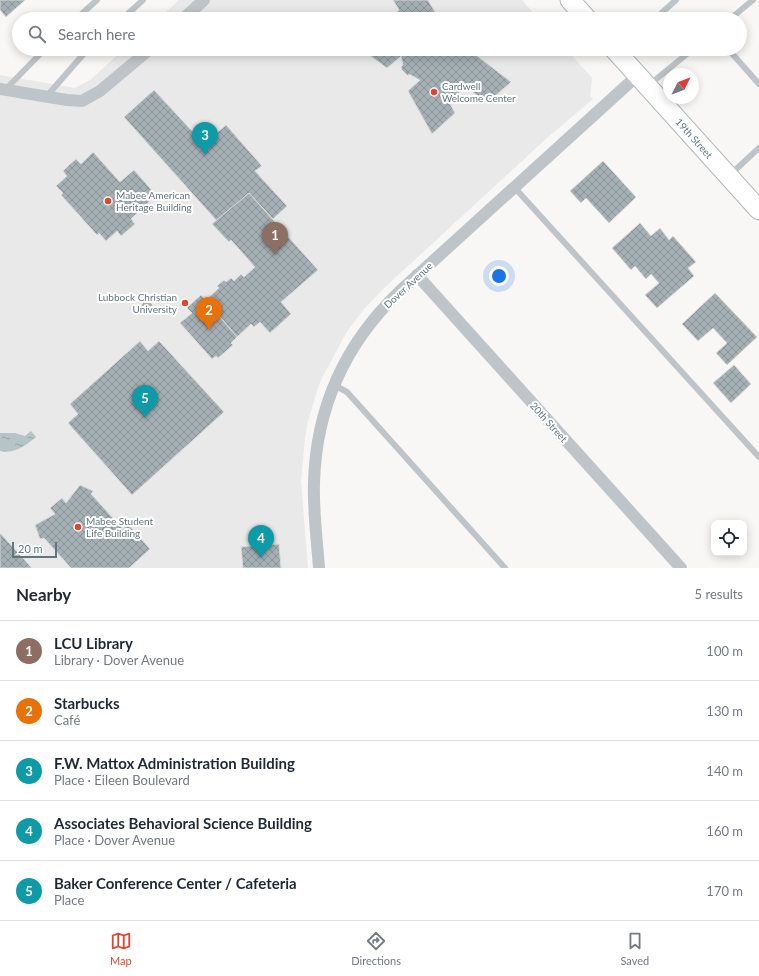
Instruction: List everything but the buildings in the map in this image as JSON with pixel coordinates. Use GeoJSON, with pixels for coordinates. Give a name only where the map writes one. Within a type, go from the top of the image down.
{"type":"FeatureCollection","features":[{"type":"Feature","properties":{"kind":"main road"},"geometry":{"type":"LineString","coordinates":[[570,0],[581,12]]}},
{"type":"Feature","properties":{"kind":"main road","name":"19th Street"},"geometry":{"type":"LineString","coordinates":[[623,56],[642,81],[759,210]]}},
{"type":"Feature","properties":{"kind":"street"},"geometry":{"type":"LineString","coordinates":[[191,12],[204,0]]}},
{"type":"Feature","properties":{"kind":"street"},"geometry":{"type":"LineString","coordinates":[[3,89],[46,97],[82,101],[100,91],[142,56]]}},
{"type":"Feature","properties":{"kind":"street","name":"Dover Avenue"},"geometry":{"type":"LineString","coordinates":[[319,568],[314,482],[319,430],[334,385],[352,350],[370,323],[417,275],[514,187],[642,81]]}},
{"type":"Feature","properties":{"kind":"street","name":"20th Street"},"geometry":{"type":"LineString","coordinates":[[417,275],[681,568]]}},
{"type":"Feature","properties":{"kind":"lane"},"geometry":{"type":"LineString","coordinates":[[84,12],[97,0]]}},
{"type":"Feature","properties":{"kind":"lane"},"geometry":{"type":"LineString","coordinates":[[130,12],[143,0]]}},
{"type":"Feature","properties":{"kind":"lane"},"geometry":{"type":"LineString","coordinates":[[663,12],[676,0]]}},
{"type":"Feature","properties":{"kind":"lane"},"geometry":{"type":"LineString","coordinates":[[738,12],[753,0]]}},
{"type":"Feature","properties":{"kind":"lane"},"geometry":{"type":"LineString","coordinates":[[3,89],[38,56]]}},
{"type":"Feature","properties":{"kind":"lane"},"geometry":{"type":"LineString","coordinates":[[46,97],[82,56]]}},
{"type":"Feature","properties":{"kind":"lane"},"geometry":{"type":"LineString","coordinates":[[642,81],[682,56]]}},
{"type":"Feature","properties":{"kind":"lane"},"geometry":{"type":"LineString","coordinates":[[734,56],[759,84]]}},
{"type":"Feature","properties":{"kind":"lane"},"geometry":{"type":"LineString","coordinates":[[728,176],[759,148]]}},
{"type":"Feature","properties":{"kind":"lane"},"geometry":{"type":"LineString","coordinates":[[514,187],[759,457]]}},
{"type":"Feature","properties":{"kind":"lane"},"geometry":{"type":"LineString","coordinates":[[334,385],[347,392],[505,568]]}},
{"type":"Feature","properties":{"kind":"shaded area"},"geometry":{"type":"Polygon","coordinates":[[[179,0],[522,0],[533,12],[166,12],[179,0]]]}},
{"type":"Feature","properties":{"kind":"shaded area","name":"Lubbock Christian University"},"geometry":{"type":"Polygon","coordinates":[[[116,56],[572,56],[592,78],[590,96],[593,99],[547,138],[383,289],[364,309],[346,333],[320,382],[308,421],[305,438],[301,481],[308,568],[0,568],[0,75],[75,88],[90,80],[116,56]]]}},
{"type":"Feature","properties":{"kind":"water"},"geometry":{"type":"Polygon","coordinates":[[[31,431],[36,437],[24,446],[15,450],[5,452],[0,451],[0,433],[15,433],[25,436],[31,431]]]}},
{"type":"Feature","properties":{"kind":"place","name":"Cardwell Welcome Center"},"geometry":{"type":"Point","coordinates":[434,92]}},
{"type":"Feature","properties":{"kind":"place","name":"F.W. Mattox Administration Building"},"geometry":{"type":"Point","coordinates":[205,155]}},
{"type":"Feature","properties":{"kind":"place","name":"Mabee American Heritage Building"},"geometry":{"type":"Point","coordinates":[108,201]}},
{"type":"Feature","properties":{"kind":"place","name":"LCU Library"},"geometry":{"type":"Point","coordinates":[275,255]}},
{"type":"Feature","properties":{"kind":"place","name":"Lubbock Christian University"},"geometry":{"type":"Point","coordinates":[185,303]}},
{"type":"Feature","properties":{"kind":"place","name":"Starbucks"},"geometry":{"type":"Point","coordinates":[209,330]}},
{"type":"Feature","properties":{"kind":"place","name":"Baker Conference Center / Cafeteria"},"geometry":{"type":"Point","coordinates":[145,418]}},
{"type":"Feature","properties":{"kind":"place","name":"Mabee Student Life Building"},"geometry":{"type":"Point","coordinates":[78,527]}},
{"type":"Feature","properties":{"kind":"place","name":"Associates Behavioral Science Building"},"geometry":{"type":"Point","coordinates":[261,558]}}]}
